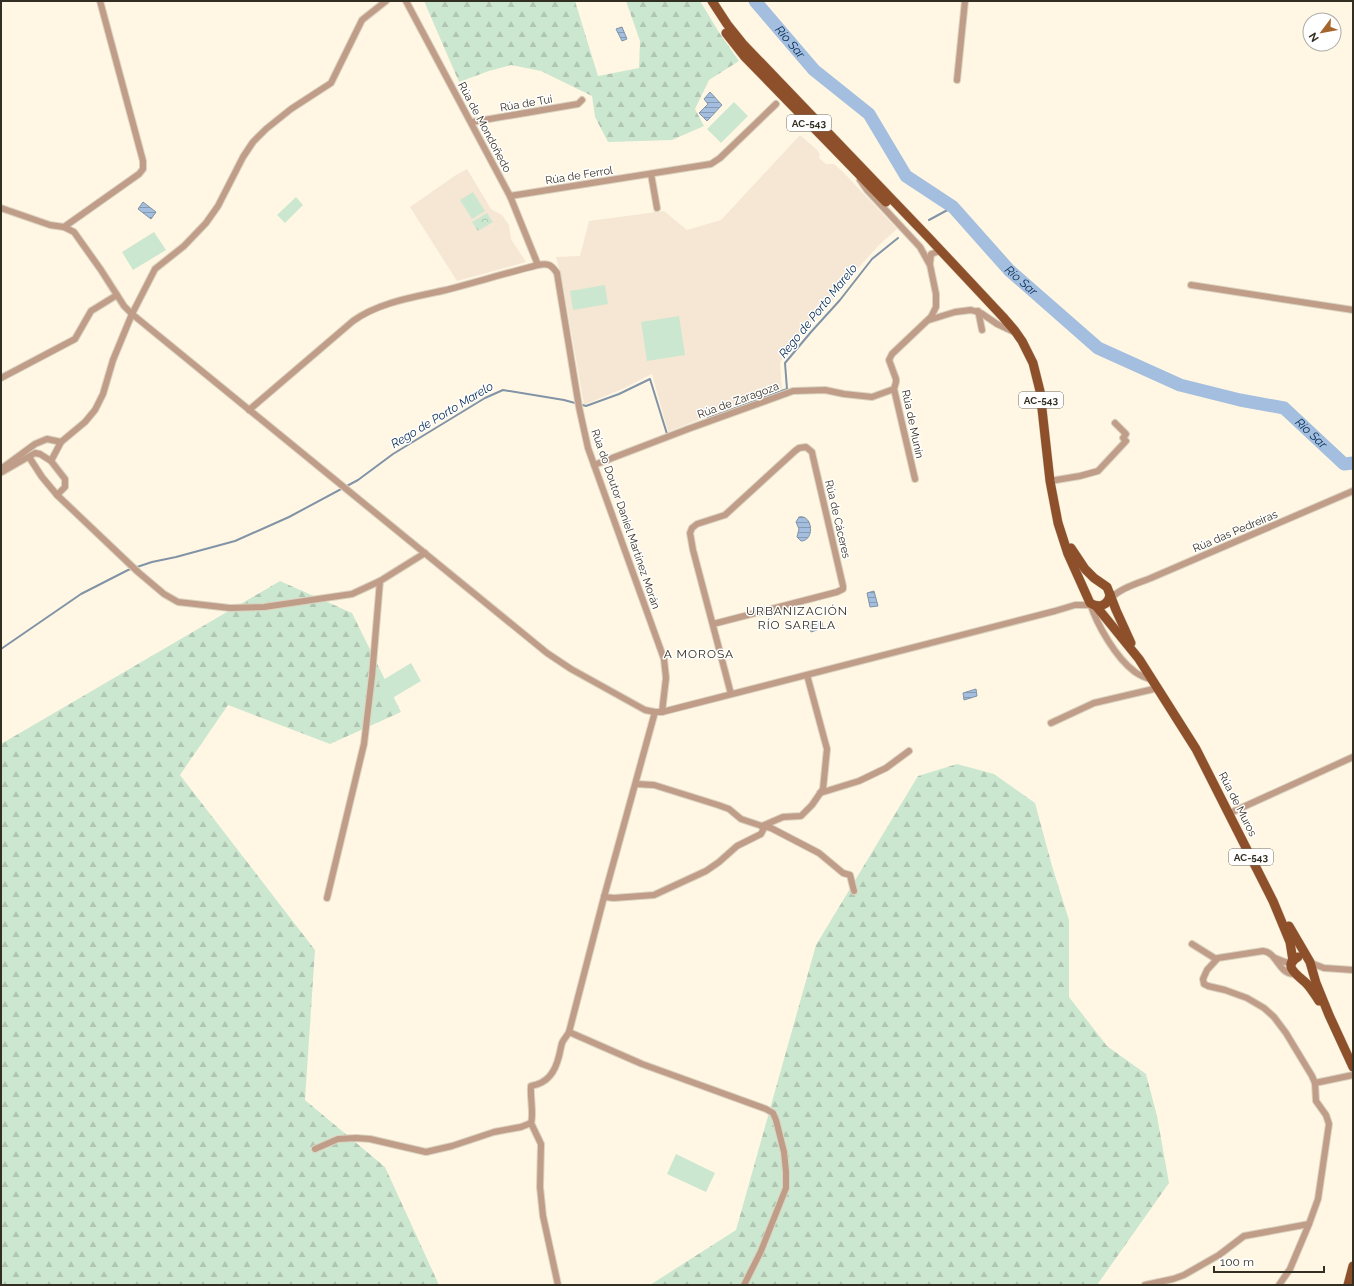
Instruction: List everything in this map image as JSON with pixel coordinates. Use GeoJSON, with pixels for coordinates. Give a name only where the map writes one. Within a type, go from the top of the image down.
{"type":"FeatureCollection","features":[{"type":"Feature","properties":{"kind":"main road","name":"AC-543"},"geometry":{"type":"LineString","coordinates":[[711,1],[722,26],[739,49],[846,162],[937,252],[957,269]]}},
{"type":"Feature","properties":{"kind":"main road","name":"AC-543"},"geometry":{"type":"LineString","coordinates":[[711,1],[743,44],[929,238],[1017,333],[1031,359],[1038,381],[1054,506],[1068,554],[1088,598],[1139,659],[1155,684]]}},
{"type":"Feature","properties":{"kind":"main road","name":"AC-543"},"geometry":{"type":"LineString","coordinates":[[1060,528],[1082,567],[1108,589],[1139,659]]}},
{"type":"Feature","properties":{"kind":"main road"},"geometry":{"type":"LineString","coordinates":[[1103,584],[1093,584],[1089,587],[1088,598],[1102,606],[1111,598]]}},
{"type":"Feature","properties":{"kind":"main road","name":"Rúa de Muros"},"geometry":{"type":"LineString","coordinates":[[1155,684],[1190,739],[1230,813],[1274,901],[1352,1065]]}},
{"type":"Feature","properties":{"kind":"main road","name":"Rúa de Muros"},"geometry":{"type":"LineString","coordinates":[[1274,901],[1290,942],[1293,961],[1292,970],[1307,970]]}},
{"type":"Feature","properties":{"kind":"main road"},"geometry":{"type":"LineString","coordinates":[[1293,961],[1301,956],[1307,970]]}},
{"type":"Feature","properties":{"kind":"main road","name":"Rúa de Muros"},"geometry":{"type":"LineString","coordinates":[[1307,970],[1311,989],[1329,1015]]}},
{"type":"Feature","properties":{"kind":"main road"},"geometry":{"type":"LineString","coordinates":[[1348,1285],[1353,1266]]}},
{"type":"Feature","properties":{"kind":"street"},"geometry":{"type":"LineString","coordinates":[[64,227],[139,174],[142,169],[143,162],[100,1]]}},
{"type":"Feature","properties":{"kind":"street"},"geometry":{"type":"LineString","coordinates":[[51,461],[61,442],[85,422],[95,410],[132,314],[156,269],[184,246],[206,223],[218,206],[243,157],[253,142],[266,129],[291,109],[331,83],[362,20],[386,1]]}},
{"type":"Feature","properties":{"kind":"street","name":"Rúa de Mondoñedo"},"geometry":{"type":"LineString","coordinates":[[406,1],[472,122],[510,196],[538,265]]}},
{"type":"Feature","properties":{"kind":"street"},"geometry":{"type":"LineString","coordinates":[[957,80],[965,1]]}},
{"type":"Feature","properties":{"kind":"street","name":"Rúa de Tui"},"geometry":{"type":"LineString","coordinates":[[472,122],[578,104],[582,100]]}},
{"type":"Feature","properties":{"kind":"street","name":"Rúa de Ferrol"},"geometry":{"type":"LineString","coordinates":[[510,196],[711,164],[720,158],[776,104]]}},
{"type":"Feature","properties":{"kind":"street","name":"Rúa de Munín"},"geometry":{"type":"LineString","coordinates":[[846,162],[867,190],[914,239],[922,249],[930,265],[935,288],[936,303],[934,310],[929,320],[894,352],[889,363],[896,379],[894,388],[915,479]]}},
{"type":"Feature","properties":{"kind":"street"},"geometry":{"type":"LineString","coordinates":[[650,174],[657,208]]}},
{"type":"Feature","properties":{"kind":"street"},"geometry":{"type":"LineString","coordinates":[[1,208],[50,225],[70,229],[78,237],[124,306],[132,314],[559,662],[640,708],[655,712],[662,712],[1055,611],[1075,605],[1088,598]]}},
{"type":"Feature","properties":{"kind":"street"},"geometry":{"type":"LineString","coordinates":[[930,265],[931,254],[937,252]]}},
{"type":"Feature","properties":{"kind":"street"},"geometry":{"type":"LineString","coordinates":[[249,410],[361,315],[401,301],[538,265]]}},
{"type":"Feature","properties":{"kind":"street","name":"Rúa do Doutor Daniel Martínez Morán"},"geometry":{"type":"LineString","coordinates":[[538,265],[550,265],[557,273],[584,432],[594,465],[664,659],[666,678],[662,712]]}},
{"type":"Feature","properties":{"kind":"street"},"geometry":{"type":"LineString","coordinates":[[1191,285],[1353,310]]}},
{"type":"Feature","properties":{"kind":"street"},"geometry":{"type":"LineString","coordinates":[[1,378],[75,339],[92,311],[117,295]]}},
{"type":"Feature","properties":{"kind":"street","name":"Rúa de Munín"},"geometry":{"type":"LineString","coordinates":[[929,320],[968,310],[978,311]]}},
{"type":"Feature","properties":{"kind":"street"},"geometry":{"type":"LineString","coordinates":[[978,311],[997,324],[1017,333]]}},
{"type":"Feature","properties":{"kind":"street"},"geometry":{"type":"LineString","coordinates":[[978,311],[982,330]]}},
{"type":"Feature","properties":{"kind":"street","name":"Rúa de Zaragoza"},"geometry":{"type":"LineString","coordinates":[[594,465],[793,391],[825,390],[844,394],[872,396],[894,388]]}},
{"type":"Feature","properties":{"kind":"street"},"geometry":{"type":"LineString","coordinates":[[1050,481],[1086,475],[1100,470],[1126,440],[1123,438],[1126,434],[1115,423]]}},
{"type":"Feature","properties":{"kind":"street"},"geometry":{"type":"LineString","coordinates":[[1,469],[35,444],[48,439],[61,442]]}},
{"type":"Feature","properties":{"kind":"street","name":"Rúa de Cáceres"},"geometry":{"type":"LineString","coordinates":[[802,447],[809,449],[813,457],[843,589],[837,592],[713,624],[690,537],[692,528],[697,524],[725,515],[795,451],[802,447]]}},
{"type":"Feature","properties":{"kind":"street"},"geometry":{"type":"LineString","coordinates":[[1,473],[36,453],[40,454],[51,461],[65,479],[65,487],[57,494]]}},
{"type":"Feature","properties":{"kind":"street"},"geometry":{"type":"LineString","coordinates":[[29,457],[42,477],[57,494],[138,572],[164,594],[178,602],[230,608],[264,607],[352,594],[380,581],[424,553]]}},
{"type":"Feature","properties":{"kind":"street","name":"Rúa das Pedreiras"},"geometry":{"type":"LineString","coordinates":[[1111,598],[1125,588],[1353,491]]}},
{"type":"Feature","properties":{"kind":"street"},"geometry":{"type":"LineString","coordinates":[[327,898],[364,744],[372,676],[380,581]]}},
{"type":"Feature","properties":{"kind":"street"},"geometry":{"type":"LineString","coordinates":[[1103,584],[1125,588]]}},
{"type":"Feature","properties":{"kind":"street"},"geometry":{"type":"LineString","coordinates":[[1075,605],[1088,598]]}},
{"type":"Feature","properties":{"kind":"street"},"geometry":{"type":"LineString","coordinates":[[1088,598],[1103,632],[1121,657],[1134,671],[1155,684]]}},
{"type":"Feature","properties":{"kind":"street"},"geometry":{"type":"LineString","coordinates":[[713,624],[731,694]]}},
{"type":"Feature","properties":{"kind":"street"},"geometry":{"type":"LineString","coordinates":[[762,826],[783,817],[801,816],[812,805],[823,789],[827,748],[807,675]]}},
{"type":"Feature","properties":{"kind":"street"},"geometry":{"type":"LineString","coordinates":[[1051,723],[1094,704],[1155,684]]}},
{"type":"Feature","properties":{"kind":"street"},"geometry":{"type":"LineString","coordinates":[[558,1285],[543,1216],[540,1188],[541,1144],[531,1123],[533,1118],[530,1095],[531,1086],[540,1085],[547,1080],[558,1061],[562,1043],[569,1032],[604,897],[655,712]]}},
{"type":"Feature","properties":{"kind":"street"},"geometry":{"type":"LineString","coordinates":[[820,793],[859,781],[886,768],[909,751]]}},
{"type":"Feature","properties":{"kind":"street"},"geometry":{"type":"LineString","coordinates":[[1230,813],[1353,757]]}},
{"type":"Feature","properties":{"kind":"street"},"geometry":{"type":"LineString","coordinates":[[636,784],[654,785],[718,805],[729,809],[741,819],[771,828],[819,853],[843,873],[850,875],[854,890]]}},
{"type":"Feature","properties":{"kind":"street"},"geometry":{"type":"LineString","coordinates":[[604,897],[614,898],[654,895],[706,871],[737,846],[761,834],[764,830],[762,826]]}},
{"type":"Feature","properties":{"kind":"street"},"geometry":{"type":"LineString","coordinates":[[1192,944],[1216,959]]}},
{"type":"Feature","properties":{"kind":"street"},"geometry":{"type":"LineString","coordinates":[[1279,1285],[1290,1269],[1318,1199],[1329,1124],[1326,1115],[1315,1099],[1315,1083],[1312,1076],[1286,1033],[1269,1012],[1247,998],[1225,990],[1210,988],[1204,984],[1203,979],[1204,974],[1216,959],[1220,957],[1263,951],[1268,952],[1273,957],[1285,962],[1293,961]]}},
{"type":"Feature","properties":{"kind":"street","name":"Rúa de Muros"},"geometry":{"type":"LineString","coordinates":[[1273,957],[1285,971],[1290,974],[1307,970]]}},
{"type":"Feature","properties":{"kind":"street"},"geometry":{"type":"LineString","coordinates":[[1307,970],[1324,968],[1353,970]]}},
{"type":"Feature","properties":{"kind":"street"},"geometry":{"type":"LineString","coordinates":[[569,1032],[642,1064],[766,1109],[773,1113],[784,1152],[786,1188],[761,1251],[744,1285]]}},
{"type":"Feature","properties":{"kind":"street"},"geometry":{"type":"LineString","coordinates":[[1315,1083],[1353,1075]]}},
{"type":"Feature","properties":{"kind":"street"},"geometry":{"type":"LineString","coordinates":[[316,1149],[338,1139],[356,1138],[370,1139],[426,1152],[531,1123]]}},
{"type":"Feature","properties":{"kind":"street"},"geometry":{"type":"LineString","coordinates":[[1146,1285],[1184,1275],[1220,1255],[1244,1236],[1309,1224]]}},
{"type":"Feature","properties":{"kind":"shaded area"},"geometry":{"type":"Polygon","coordinates":[[[800,135],[817,150],[820,155],[819,158],[826,164],[834,164],[842,171],[897,229],[879,245],[841,287],[830,304],[809,325],[784,356],[780,363],[782,390],[774,389],[668,432],[652,374],[622,389],[584,405],[563,284],[556,257],[580,256],[589,221],[664,211],[687,230],[721,220],[800,135]]]}},
{"type":"Feature","properties":{"kind":"shaded area"},"geometry":{"type":"Polygon","coordinates":[[[467,169],[491,209],[502,215],[509,225],[511,239],[526,262],[457,281],[410,207],[467,169]]]}},
{"type":"Feature","properties":{"kind":"green space"},"geometry":{"type":"Polygon","coordinates":[[[424,1],[575,1],[598,76],[639,68],[640,41],[626,1],[700,1],[720,34],[739,61],[709,80],[695,109],[704,126],[672,140],[608,142],[595,117],[592,96],[541,71],[511,65],[459,82],[424,1]]]}},
{"type":"Feature","properties":{"kind":"green space"},"geometry":{"type":"Polygon","coordinates":[[[734,102],[748,116],[721,143],[707,129],[734,102]]]}},
{"type":"Feature","properties":{"kind":"green space"},"geometry":{"type":"Polygon","coordinates":[[[473,192],[485,211],[472,219],[460,200],[473,192]]]}},
{"type":"Feature","properties":{"kind":"green space"},"geometry":{"type":"Polygon","coordinates":[[[296,197],[303,205],[285,223],[277,215],[296,197]]]}},
{"type":"Feature","properties":{"kind":"green space"},"geometry":{"type":"Polygon","coordinates":[[[487,213],[493,222],[478,231],[472,222],[487,213]]]}},
{"type":"Feature","properties":{"kind":"green space"},"geometry":{"type":"Polygon","coordinates":[[[154,232],[166,250],[133,270],[122,252],[154,232]]]}},
{"type":"Feature","properties":{"kind":"green space"},"geometry":{"type":"Polygon","coordinates":[[[605,285],[608,304],[573,310],[570,291],[605,285]]]}},
{"type":"Feature","properties":{"kind":"green space"},"geometry":{"type":"Polygon","coordinates":[[[679,316],[685,355],[647,361],[641,322],[679,316]]]}},
{"type":"Feature","properties":{"kind":"green space"},"geometry":{"type":"Polygon","coordinates":[[[280,581],[352,613],[401,712],[330,744],[228,705],[180,775],[315,950],[305,1100],[385,1167],[439,1285],[1,1285],[1,744],[280,581]]]}},
{"type":"Feature","properties":{"kind":"green space"},"geometry":{"type":"Polygon","coordinates":[[[411,663],[421,681],[389,700],[378,683],[411,663]]]}},
{"type":"Feature","properties":{"kind":"green space"},"geometry":{"type":"Polygon","coordinates":[[[957,764],[994,774],[1035,803],[1052,866],[1069,920],[1069,997],[1107,1046],[1146,1074],[1157,1116],[1169,1183],[1097,1285],[650,1285],[736,1230],[816,945],[918,776],[957,764]]]}},
{"type":"Feature","properties":{"kind":"green space"},"geometry":{"type":"Polygon","coordinates":[[[676,1154],[715,1173],[706,1192],[667,1174],[676,1154]]]}},
{"type":"Feature","properties":{"kind":"water"},"geometry":{"type":"Polygon","coordinates":[[[622,27],[627,39],[622,41],[616,29],[622,27]]]}},
{"type":"Feature","properties":{"kind":"water"},"geometry":{"type":"Polygon","coordinates":[[[710,92],[722,105],[707,121],[699,113],[708,104],[704,99],[710,92]]]}},
{"type":"Feature","properties":{"kind":"water"},"geometry":{"type":"Polygon","coordinates":[[[143,202],[156,212],[151,219],[138,209],[143,202]]]}},
{"type":"Feature","properties":{"kind":"water"},"geometry":{"type":"Polygon","coordinates":[[[799,517],[804,517],[807,519],[810,528],[809,537],[806,540],[801,541],[797,537],[799,529],[796,522],[799,517]]]}},
{"type":"Feature","properties":{"kind":"water"},"geometry":{"type":"Polygon","coordinates":[[[874,591],[878,606],[870,607],[867,593],[874,591]]]}},
{"type":"Feature","properties":{"kind":"water"},"geometry":{"type":"Polygon","coordinates":[[[822,622],[823,628],[811,632],[810,625],[822,622]]]}},
{"type":"Feature","properties":{"kind":"water"},"geometry":{"type":"Polygon","coordinates":[[[976,689],[977,696],[964,700],[963,693],[976,689]]]}},
{"type":"Feature","properties":{"kind":"waterway","name":"Río Sar"},"geometry":{"type":"LineString","coordinates":[[755,1],[814,70],[869,114],[906,176],[953,207],[1009,270],[1098,348],[1180,385],[1240,400],[1284,408],[1344,464],[1353,463]]}},
{"type":"Feature","properties":{"kind":"waterway","name":"Rego de Porto Marelo"},"geometry":{"type":"LineString","coordinates":[[929,220],[953,207]]}},
{"type":"Feature","properties":{"kind":"waterway","name":"Rego de Porto Marelo"},"geometry":{"type":"LineString","coordinates":[[708,418],[787,389],[785,363],[840,300],[872,259],[898,238]]}},
{"type":"Feature","properties":{"kind":"waterway","name":"Rego de Porto Marelo"},"geometry":{"type":"LineString","coordinates":[[1,649],[81,594],[128,570],[152,562],[235,541],[289,517],[358,480],[393,454],[485,398],[503,390],[564,400],[586,406],[619,394],[650,379],[667,434],[669,434]]}},
{"type":"Feature","properties":{"kind":"district","name":"URBANIZACIÓN RÍO SARELA"},"geometry":{"type":"Point","coordinates":[797,618]}},
{"type":"Feature","properties":{"kind":"district","name":"A MOROSA"},"geometry":{"type":"Point","coordinates":[699,654]}}]}
